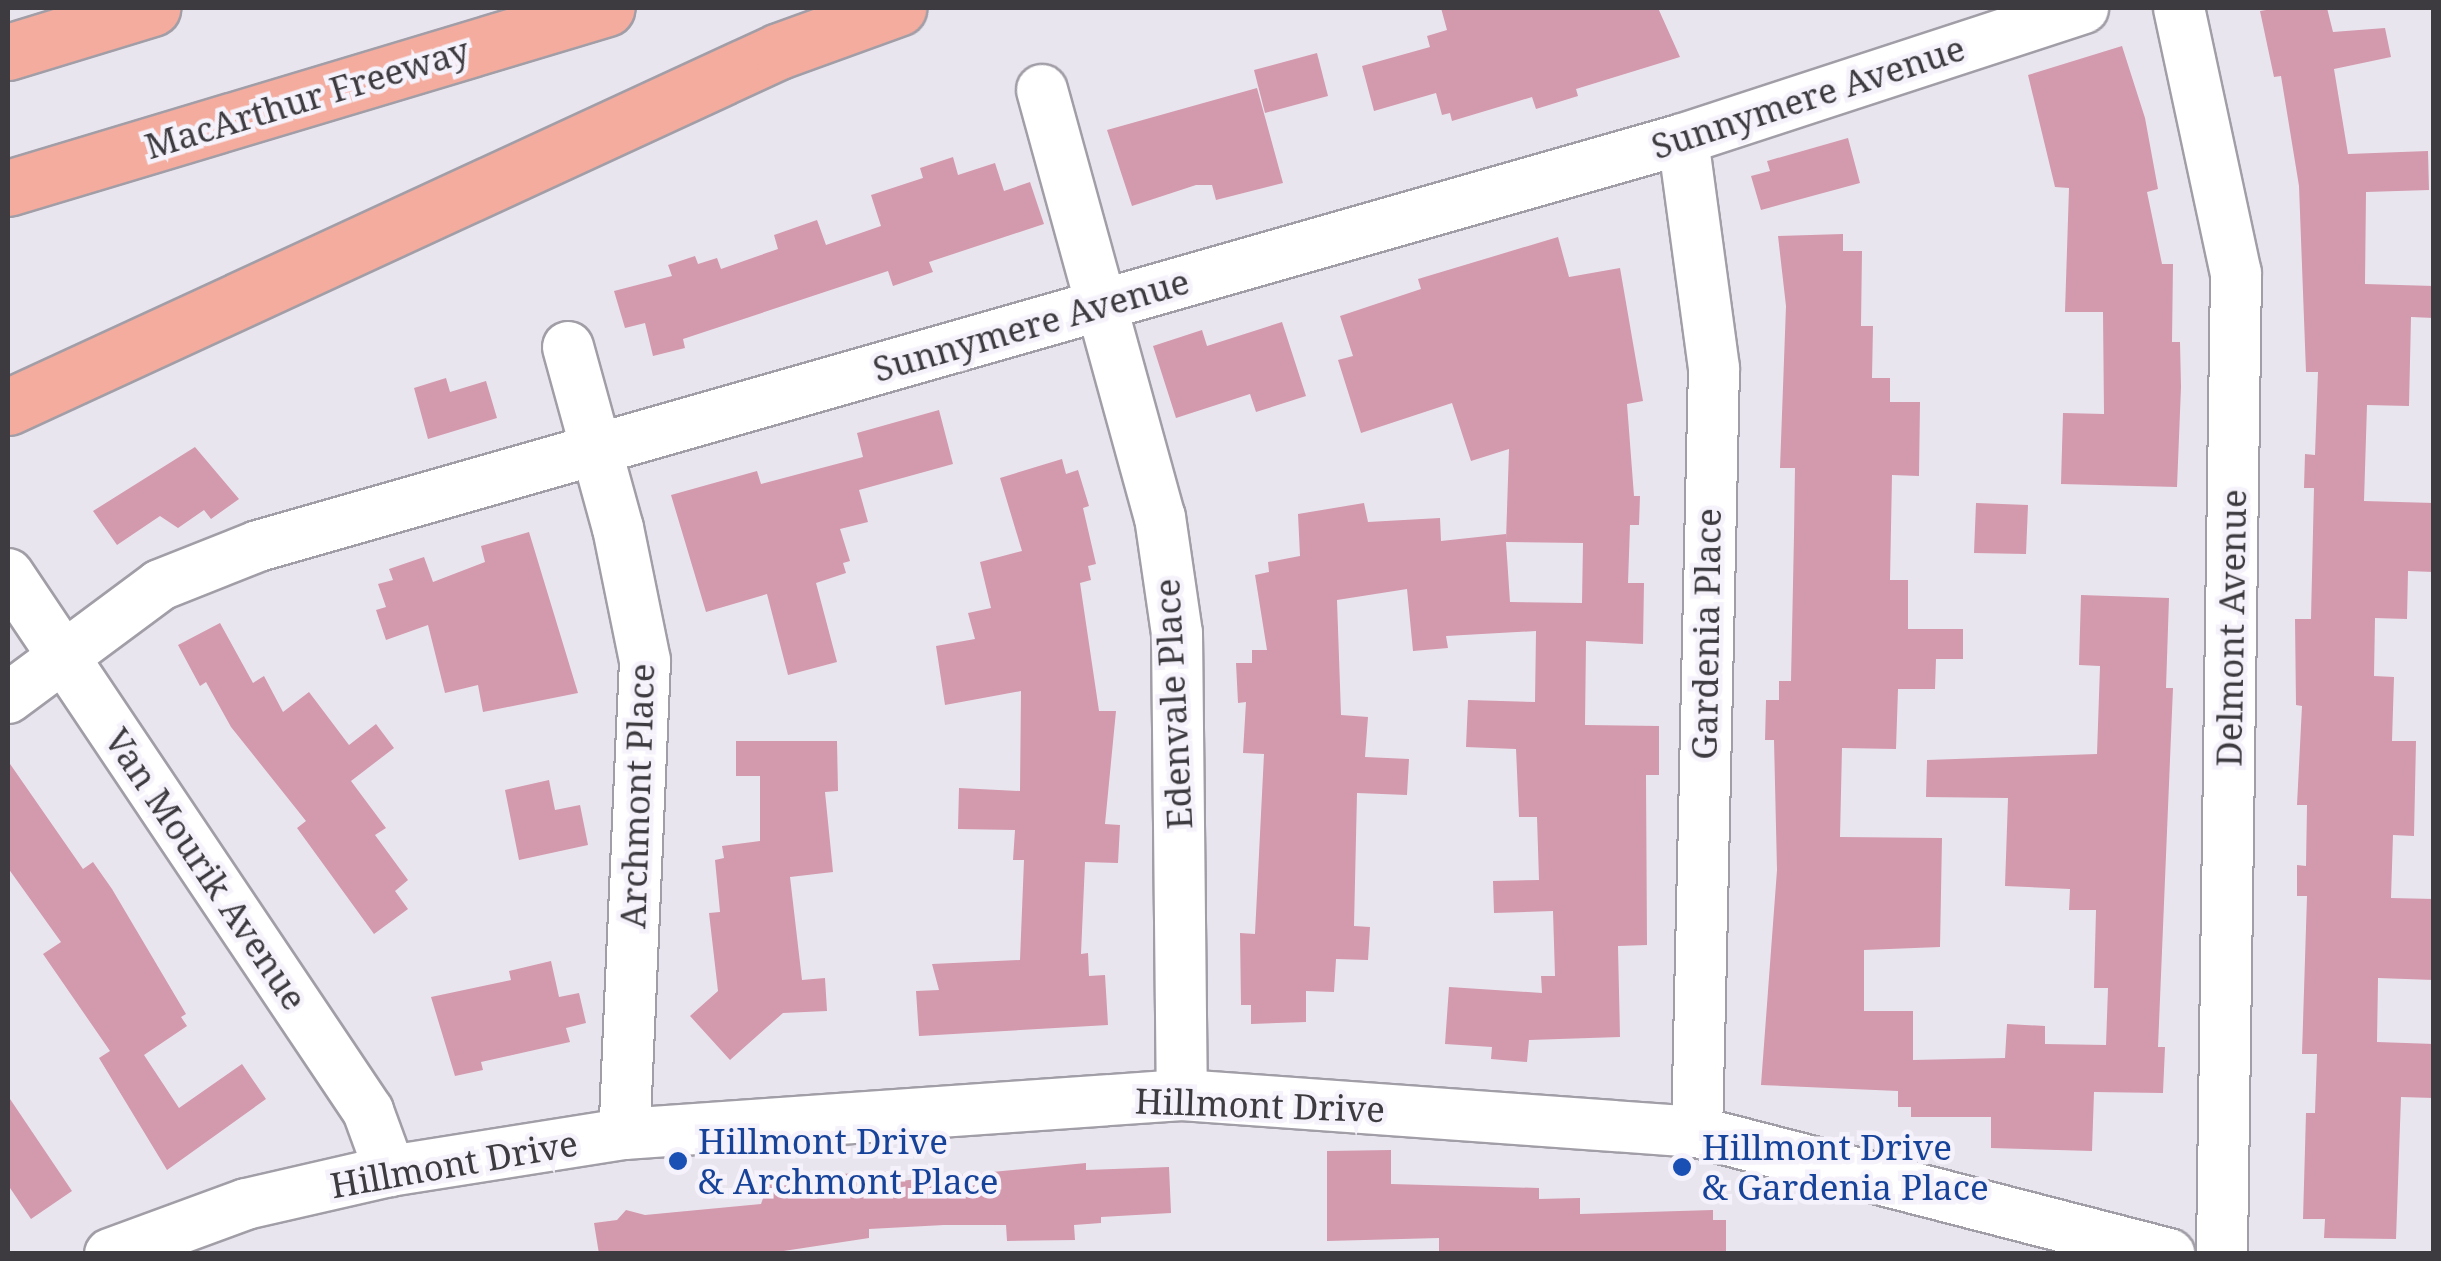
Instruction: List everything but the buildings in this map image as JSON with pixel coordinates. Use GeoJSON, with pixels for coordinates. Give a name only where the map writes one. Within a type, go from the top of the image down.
{"type":"FeatureCollection","features":[{"type":"Feature","properties":{"kind":"highway"},"geometry":{"type":"LineString","coordinates":[[8,52],[152,8]]}},
{"type":"Feature","properties":{"kind":"highway","name":"MacArthur Freeway"},"geometry":{"type":"LineString","coordinates":[[8,188],[607,8]]}},
{"type":"Feature","properties":{"kind":"highway"},"geometry":{"type":"LineString","coordinates":[[8,407],[779,51],[898,8]]}},
{"type":"Feature","properties":{"kind":"street","name":"Sunnymere Avenue"},"geometry":{"type":"LineString","coordinates":[[8,698],[110,618],[208,565],[598,449],[1683,139],[2082,8]]}},
{"type":"Feature","properties":{"kind":"street","name":"Delmont Avenue"},"geometry":{"type":"LineString","coordinates":[[2179,8],[2236,273],[2222,1254]]}},
{"type":"Feature","properties":{"kind":"street","name":"Edenvale Place"},"geometry":{"type":"LineString","coordinates":[[1042,90],[1097,305],[1160,517],[1177,633],[1182,1095]]}},
{"type":"Feature","properties":{"kind":"street","name":"Gardenia Place"},"geometry":{"type":"LineString","coordinates":[[1683,139],[1714,368],[1698,1132]]}},
{"type":"Feature","properties":{"kind":"street","name":"Archmont Place"},"geometry":{"type":"LineString","coordinates":[[568,347],[598,449],[646,661],[624,1134]]}},
{"type":"Feature","properties":{"kind":"street","name":"Van Mourik Avenue"},"geometry":{"type":"LineString","coordinates":[[8,574],[368,1111],[390,1171]]}},
{"type":"Feature","properties":{"kind":"street","name":"Hillmont Drive"},"geometry":{"type":"LineString","coordinates":[[110,1254],[246,1204],[390,1171],[624,1134],[1182,1095],[1698,1132],[2170,1254]]}},
{"type":"Feature","properties":{"kind":"place","name":"Hillmont Drive & Archmont Place"},"geometry":{"type":"Point","coordinates":[678,1161]}},
{"type":"Feature","properties":{"kind":"place","name":"Hillmont Drive & Gardenia Place"},"geometry":{"type":"Point","coordinates":[1682,1167]}}]}
